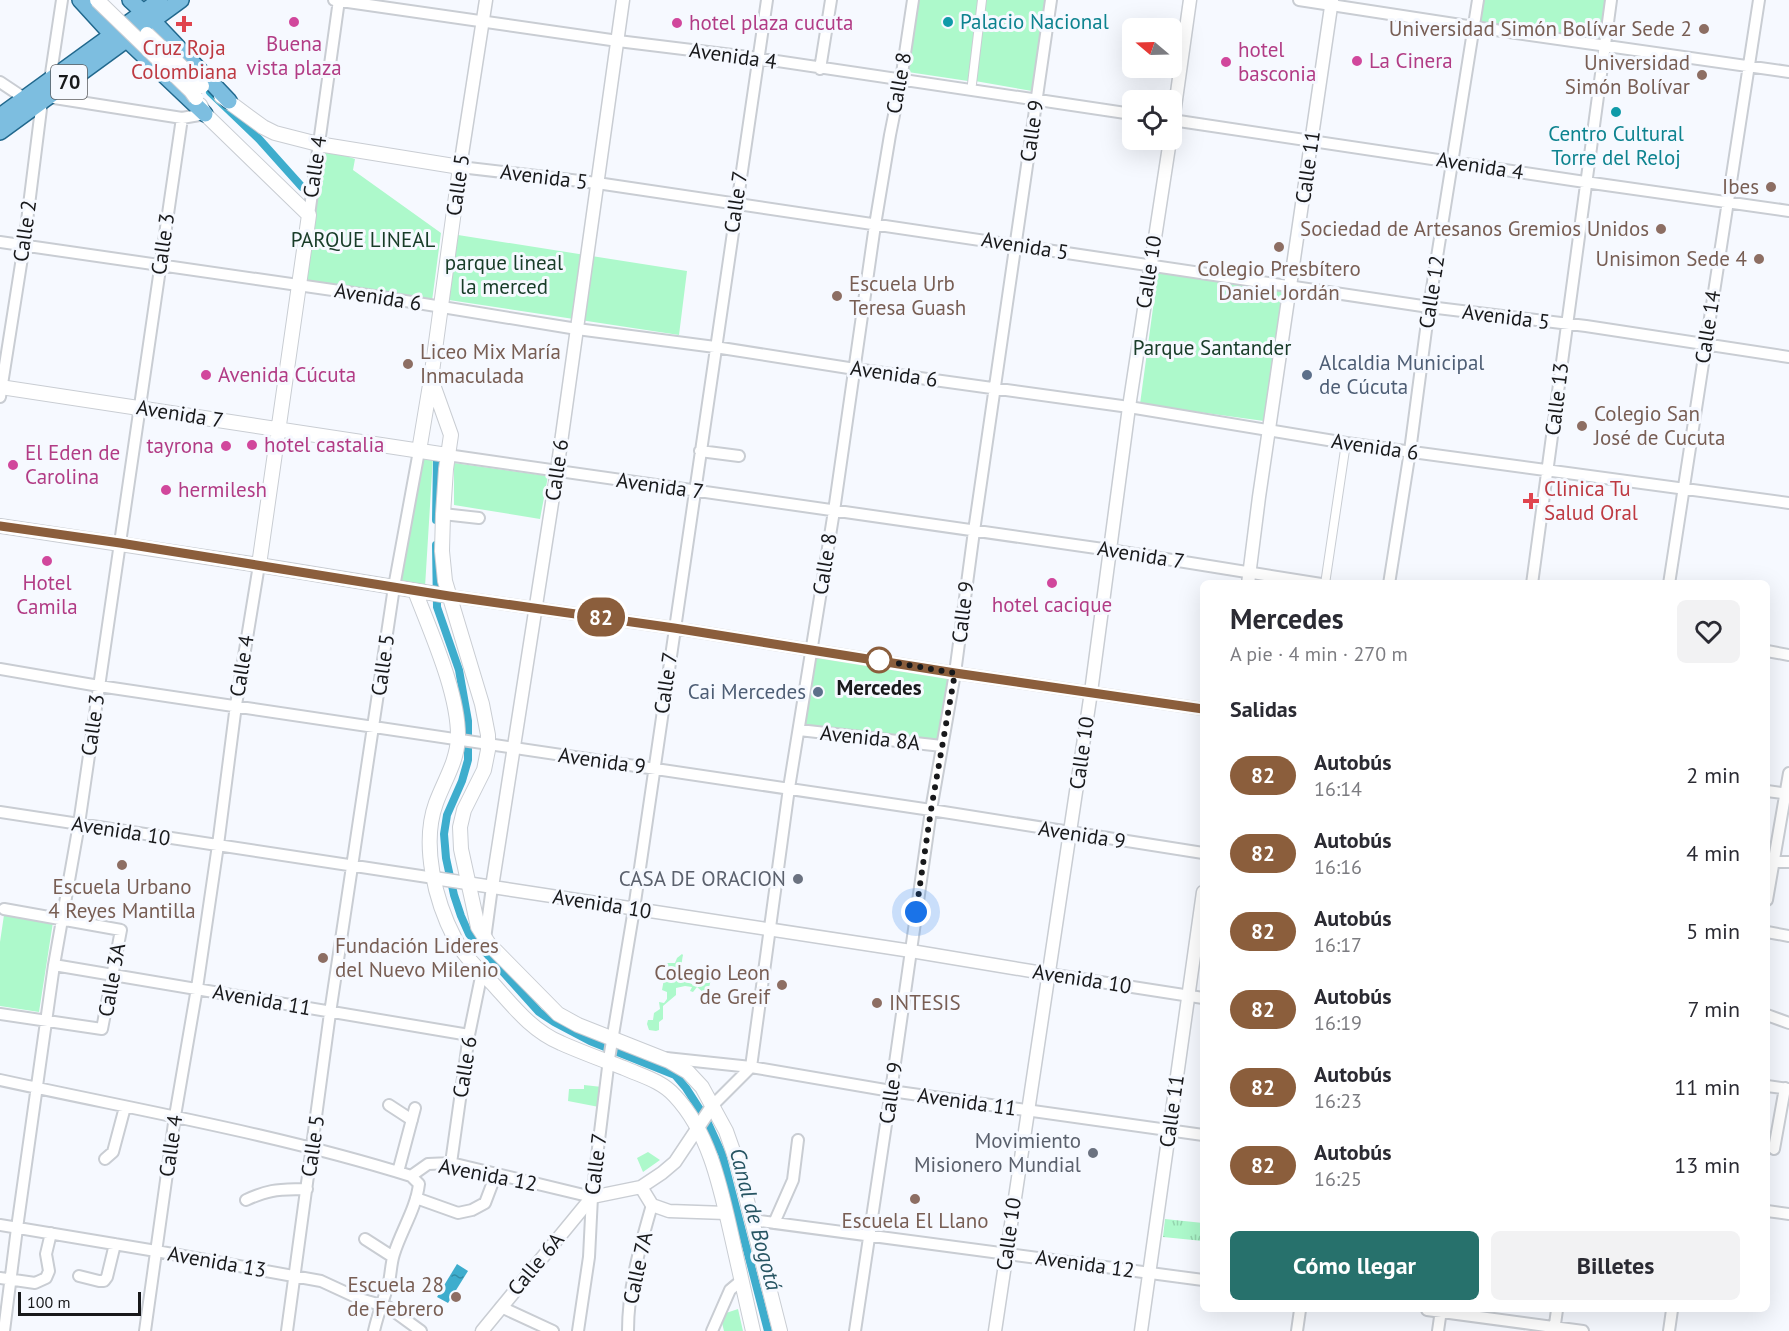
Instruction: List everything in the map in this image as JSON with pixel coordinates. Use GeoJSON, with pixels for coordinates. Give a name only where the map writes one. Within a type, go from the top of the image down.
{"type":"FeatureCollection","features":[{"type":"Feature","properties":{"kind":"main road"},"geometry":{"type":"LineString","coordinates":[[80,0],[205,114],[309,215]]}},
{"type":"Feature","properties":{"kind":"main road"},"geometry":{"type":"LineString","coordinates":[[97,0],[183,84],[199,92],[229,101]]}},
{"type":"Feature","properties":{"kind":"main road"},"geometry":{"type":"LineString","coordinates":[[110,0],[199,92],[205,114]]}},
{"type":"Feature","properties":{"kind":"main road"},"geometry":{"type":"LineString","coordinates":[[130,0],[229,101]]}},
{"type":"Feature","properties":{"kind":"main road","name":"70"},"geometry":{"type":"LineString","coordinates":[[148,17],[160,0]]}},
{"type":"Feature","properties":{"kind":"main road","name":"70"},"geometry":{"type":"LineString","coordinates":[[0,132],[45,99],[119,38],[148,17],[181,0]]}},
{"type":"Feature","properties":{"kind":"main road","name":"70"},"geometry":{"type":"LineString","coordinates":[[0,116],[50,80],[119,38]]}},
{"type":"Feature","properties":{"kind":"main road","name":"Avenida 5"},"geometry":{"type":"LineString","coordinates":[[229,101],[263,128],[274,133],[318,144],[460,166]]}},
{"type":"Feature","properties":{"kind":"main road","name":"Calle 5"},"geometry":{"type":"LineString","coordinates":[[419,451],[460,166]]}},
{"type":"Feature","properties":{"kind":"main road","name":"Calle 4"},"geometry":{"type":"LineString","coordinates":[[259,565],[309,215]]}},
{"type":"Feature","properties":{"kind":"main road"},"geometry":{"type":"LineString","coordinates":[[431,379],[451,435],[447,455],[440,594],[482,704],[487,727],[483,743],[484,770],[464,810],[460,827],[464,883],[478,927],[485,939],[558,1014],[612,1041],[660,1057],[682,1068],[702,1087],[711,1108],[726,1131],[736,1157],[780,1331]]}},
{"type":"Feature","properties":{"kind":"main road","name":"Avenida 7"},"geometry":{"type":"LineString","coordinates":[[0,390],[140,407],[447,455]]}},
{"type":"Feature","properties":{"kind":"main road"},"geometry":{"type":"LineString","coordinates":[[0,526],[440,594]]}},
{"type":"Feature","properties":{"kind":"main road"},"geometry":{"type":"LineString","coordinates":[[416,591],[451,692],[461,740],[433,814],[429,843],[455,938],[482,972],[525,1019],[541,1032],[562,1044],[655,1081],[666,1087],[679,1100],[698,1126],[712,1161],[753,1331]]}},
{"type":"Feature","properties":{"kind":"street"},"geometry":{"type":"LineString","coordinates":[[50,80],[62,0]]}},
{"type":"Feature","properties":{"kind":"street","name":"Avenida 4"},"geometry":{"type":"LineString","coordinates":[[334,0],[618,41],[757,58],[1122,112]]}},
{"type":"Feature","properties":{"kind":"street","name":"Calle 4"},"geometry":{"type":"LineString","coordinates":[[309,215],[339,0]]}},
{"type":"Feature","properties":{"kind":"street","name":"Calle 5"},"geometry":{"type":"LineString","coordinates":[[460,166],[486,0]]}},
{"type":"Feature","properties":{"kind":"street","name":"Calle 6"},"geometry":{"type":"LineString","coordinates":[[485,939],[557,471],[623,0]]}},
{"type":"Feature","properties":{"kind":"street","name":"Calle 7"},"geometry":{"type":"LineString","coordinates":[[578,1331],[589,1257],[592,1197],[609,1061],[766,0]]}},
{"type":"Feature","properties":{"kind":"street"},"geometry":{"type":"LineString","coordinates":[[820,69],[831,0]]}},
{"type":"Feature","properties":{"kind":"street","name":"Calle 8"},"geometry":{"type":"LineString","coordinates":[[751,1067],[789,788],[834,512],[875,225],[913,0]]}},
{"type":"Feature","properties":{"kind":"street"},"geometry":{"type":"LineString","coordinates":[[972,84],[982,0]]}},
{"type":"Feature","properties":{"kind":"street","name":"Calle 9"},"geometry":{"type":"LineString","coordinates":[[855,1331],[931,810],[955,673],[1051,0]]}},
{"type":"Feature","properties":{"kind":"street"},"geometry":{"type":"LineString","coordinates":[[1177,90],[1190,0]]}},
{"type":"Feature","properties":{"kind":"street"},"geometry":{"type":"LineString","coordinates":[[1299,0],[1331,2],[1474,27],[1789,72]]}},
{"type":"Feature","properties":{"kind":"street","name":"Calle 12"},"geometry":{"type":"LineString","coordinates":[[1390,580],[1429,307],[1478,0]]}},
{"type":"Feature","properties":{"kind":"street","name":"Calle 13"},"geometry":{"type":"LineString","coordinates":[[1533,580],[1611,0]]}},
{"type":"Feature","properties":{"kind":"street","name":"Calle 14"},"geometry":{"type":"LineString","coordinates":[[1670,580],[1759,0]]}},
{"type":"Feature","properties":{"kind":"street","name":"Calle 11"},"geometry":{"type":"LineString","coordinates":[[1249,578],[1331,2]]}},
{"type":"Feature","properties":{"kind":"street"},"geometry":{"type":"LineString","coordinates":[[0,82],[24,98]]}},
{"type":"Feature","properties":{"kind":"street"},"geometry":{"type":"LineString","coordinates":[[45,99],[182,118],[205,114]]}},
{"type":"Feature","properties":{"kind":"street","name":"Calle 2"},"geometry":{"type":"LineString","coordinates":[[0,390],[45,99]]}},
{"type":"Feature","properties":{"kind":"street","name":"Calle 3"},"geometry":{"type":"LineString","coordinates":[[4,1331],[5,1279],[17,1228],[54,965],[79,824],[182,118]]}},
{"type":"Feature","properties":{"kind":"street","name":"Avenida 4"},"geometry":{"type":"LineString","coordinates":[[1182,124],[1789,211]]}},
{"type":"Feature","properties":{"kind":"street","name":"Calle 10"},"geometry":{"type":"LineString","coordinates":[[995,1331],[1091,692],[1129,407],[1168,150]]}},
{"type":"Feature","properties":{"kind":"street","name":"Avenida 5"},"geometry":{"type":"LineString","coordinates":[[460,166],[597,183],[1291,287],[1586,326],[1789,357]]}},
{"type":"Feature","properties":{"kind":"street","name":"Avenida 6"},"geometry":{"type":"LineString","coordinates":[[0,242],[299,285],[577,329],[1129,407],[1346,443],[1789,503]]}},
{"type":"Feature","properties":{"kind":"street"},"geometry":{"type":"LineString","coordinates":[[1324,580],[1346,443]]}},
{"type":"Feature","properties":{"kind":"street","name":"Calle 5"},"geometry":{"type":"LineString","coordinates":[[288,1331],[330,1012],[394,587],[419,451]]}},
{"type":"Feature","properties":{"kind":"street"},"geometry":{"type":"LineString","coordinates":[[700,451],[739,456]]}},
{"type":"Feature","properties":{"kind":"street","name":"Avenida 7"},"geometry":{"type":"LineString","coordinates":[[447,455],[1110,550],[1249,578],[1274,580]]}},
{"type":"Feature","properties":{"kind":"street"},"geometry":{"type":"LineString","coordinates":[[443,514],[478,518]]}},
{"type":"Feature","properties":{"kind":"street","name":"Calle 4"},"geometry":{"type":"LineString","coordinates":[[145,1331],[175,1116],[218,845],[236,705],[259,565]]}},
{"type":"Feature","properties":{"kind":"street"},"geometry":{"type":"LineString","coordinates":[[440,594],[1200,709]]}},
{"type":"Feature","properties":{"kind":"street"},"geometry":{"type":"LineString","coordinates":[[1770,652],[1789,655]]}},
{"type":"Feature","properties":{"kind":"street","name":"Avenida 9"},"geometry":{"type":"LineString","coordinates":[[0,669],[99,686],[789,788],[1200,853]]}},
{"type":"Feature","properties":{"kind":"street","name":"Avenida 8A"},"geometry":{"type":"LineString","coordinates":[[799,730],[942,746]]}},
{"type":"Feature","properties":{"kind":"street"},"geometry":{"type":"LineString","coordinates":[[1789,772],[1785,825],[1770,862],[1789,862]]}},
{"type":"Feature","properties":{"kind":"street"},"geometry":{"type":"LineString","coordinates":[[1770,791],[1788,794]]}},
{"type":"Feature","properties":{"kind":"street","name":"Avenida 10"},"geometry":{"type":"LineString","coordinates":[[0,812],[911,951],[1200,998]]}},
{"type":"Feature","properties":{"kind":"street"},"geometry":{"type":"LineString","coordinates":[[4,909],[61,920]]}},
{"type":"Feature","properties":{"kind":"street","name":"Calle 11"},"geometry":{"type":"LineString","coordinates":[[1141,1331],[1200,914]]}},
{"type":"Feature","properties":{"kind":"street","name":"Calle 3A"},"geometry":{"type":"LineString","coordinates":[[47,1021],[102,1029],[121,930],[61,920]]}},
{"type":"Feature","properties":{"kind":"street"},"geometry":{"type":"LineString","coordinates":[[1770,933],[1789,936]]}},
{"type":"Feature","properties":{"kind":"street","name":"Avenida 11"},"geometry":{"type":"LineString","coordinates":[[54,965],[469,1035]]}},
{"type":"Feature","properties":{"kind":"street","name":"Calle 6"},"geometry":{"type":"LineString","coordinates":[[451,1163],[469,1035],[482,972]]}},
{"type":"Feature","properties":{"kind":"street"},"geometry":{"type":"LineString","coordinates":[[0,1014],[47,1021]]}},
{"type":"Feature","properties":{"kind":"street"},"geometry":{"type":"LineString","coordinates":[[1770,1016],[1789,1023]]}},
{"type":"Feature","properties":{"kind":"street","name":"Avenida 11"},"geometry":{"type":"LineString","coordinates":[[660,1057],[751,1067],[891,1090],[1200,1135]]}},
{"type":"Feature","properties":{"kind":"street"},"geometry":{"type":"LineString","coordinates":[[726,1212],[669,1211],[652,1205],[641,1187],[675,1162],[711,1108],[751,1067]]}},
{"type":"Feature","properties":{"kind":"street","name":"Avenida 12"},"geometry":{"type":"LineString","coordinates":[[0,1080],[175,1116],[313,1149],[411,1176],[428,1164],[451,1163],[592,1197],[641,1187]]}},
{"type":"Feature","properties":{"kind":"street"},"geometry":{"type":"LineString","coordinates":[[1770,1086],[1787,1089],[1774,1149]]}},
{"type":"Feature","properties":{"kind":"street"},"geometry":{"type":"LineString","coordinates":[[389,1105],[412,1120]]}},
{"type":"Feature","properties":{"kind":"street"},"geometry":{"type":"LineString","coordinates":[[105,1159],[113,1152],[125,1107]]}},
{"type":"Feature","properties":{"kind":"street"},"geometry":{"type":"LineString","coordinates":[[398,1172],[415,1108]]}},
{"type":"Feature","properties":{"kind":"street"},"geometry":{"type":"LineString","coordinates":[[774,1223],[793,1180],[798,1140]]}},
{"type":"Feature","properties":{"kind":"street"},"geometry":{"type":"LineString","coordinates":[[416,1198],[458,1213],[472,1210],[485,1203],[495,1174]]}},
{"type":"Feature","properties":{"kind":"street"},"geometry":{"type":"LineString","coordinates":[[374,1331],[389,1280],[393,1257],[416,1198],[419,1184],[411,1176]]}},
{"type":"Feature","properties":{"kind":"street"},"geometry":{"type":"LineString","coordinates":[[246,1200],[264,1192],[281,1189],[307,1190]]}},
{"type":"Feature","properties":{"kind":"street","name":"Calle 6A"},"geometry":{"type":"LineString","coordinates":[[482,1331],[592,1197]]}},
{"type":"Feature","properties":{"kind":"street","name":"Calle 7A"},"geometry":{"type":"LineString","coordinates":[[628,1331],[634,1270],[652,1205]]}},
{"type":"Feature","properties":{"kind":"street"},"geometry":{"type":"LineString","coordinates":[[1770,1212],[1789,1214]]}},
{"type":"Feature","properties":{"kind":"street","name":"Avenida 12"},"geometry":{"type":"LineString","coordinates":[[752,1220],[1200,1280]]}},
{"type":"Feature","properties":{"kind":"street","name":"Avenida 13"},"geometry":{"type":"LineString","coordinates":[[0,1225],[321,1281],[360,1299],[388,1307],[422,1331]]}},
{"type":"Feature","properties":{"kind":"street"},"geometry":{"type":"LineString","coordinates":[[5,1279],[35,1283],[45,1278],[49,1271],[46,1254],[51,1233]]}},
{"type":"Feature","properties":{"kind":"street"},"geometry":{"type":"LineString","coordinates":[[365,1239],[393,1257]]}},
{"type":"Feature","properties":{"kind":"street"},"geometry":{"type":"LineString","coordinates":[[79,1276],[104,1281],[115,1244]]}},
{"type":"Feature","properties":{"kind":"street"},"geometry":{"type":"LineString","coordinates":[[712,1331],[730,1290],[741,1280]]}},
{"type":"Feature","properties":{"kind":"street"},"geometry":{"type":"LineString","coordinates":[[501,1307],[553,1331]]}},
{"type":"Feature","properties":{"kind":"street"},"geometry":{"type":"LineString","coordinates":[[1297,1331],[1300,1312]]}},
{"type":"Feature","properties":{"kind":"street"},"geometry":{"type":"LineString","coordinates":[[1438,1331],[1441,1312]]}},
{"type":"Feature","properties":{"kind":"street"},"geometry":{"type":"LineString","coordinates":[[1453,1312],[1554,1329],[1583,1331]]}},
{"type":"Feature","properties":{"kind":"street"},"geometry":{"type":"LineString","coordinates":[[1554,1329],[1557,1312]]}},
{"type":"Feature","properties":{"kind":"street"},"geometry":{"type":"LineString","coordinates":[[1669,1331],[1672,1312]]}},
{"type":"Feature","properties":{"kind":"green space"},"geometry":{"type":"Polygon","coordinates":[[[918,0],[978,0],[968,81],[908,72],[918,0]]]}},
{"type":"Feature","properties":{"kind":"green space"},"geometry":{"type":"Polygon","coordinates":[[[986,0],[1045,0],[1032,91],[975,81],[986,0]]]}},
{"type":"Feature","properties":{"kind":"green space"},"geometry":{"type":"Polygon","coordinates":[[[1481,0],[1609,0],[1602,41],[1477,24],[1481,0]]]}},
{"type":"Feature","properties":{"kind":"green space","name":"PARQUE LINEAL"},"geometry":{"type":"Polygon","coordinates":[[[320,147],[355,159],[353,170],[441,233],[432,301],[306,283],[320,147]]]}},
{"type":"Feature","properties":{"kind":"green space","name":"parque lineal la merced"},"geometry":{"type":"Polygon","coordinates":[[[458,235],[687,271],[679,335],[449,300],[458,235]]]}},
{"type":"Feature","properties":{"kind":"green space","name":"Parque Santander"},"geometry":{"type":"Polygon","coordinates":[[[1158,271],[1284,292],[1264,421],[1140,404],[1158,271]]]}},
{"type":"Feature","properties":{"kind":"green space"},"geometry":{"type":"Polygon","coordinates":[[[421,457],[433,457],[425,587],[401,583],[421,457]]]}},
{"type":"Feature","properties":{"kind":"green space"},"geometry":{"type":"Polygon","coordinates":[[[454,463],[548,476],[540,519],[454,505],[454,463]]]}},
{"type":"Feature","properties":{"kind":"green space"},"geometry":{"type":"Polygon","coordinates":[[[814,652],[949,671],[939,743],[804,724],[814,652]]]}},
{"type":"Feature","properties":{"kind":"green space"},"geometry":{"type":"Polygon","coordinates":[[[4,915],[53,922],[39,1012],[0,1006],[0,942],[4,915]]]}},
{"type":"Feature","properties":{"kind":"green space"},"geometry":{"type":"Polygon","coordinates":[[[682,954],[683,968],[689,983],[693,986],[694,984],[703,985],[707,974],[710,973],[712,974],[709,988],[704,993],[697,987],[693,992],[690,991],[692,987],[676,988],[676,995],[663,1006],[663,1019],[659,1022],[659,1030],[649,1030],[648,1020],[653,1020],[654,1013],[660,1009],[659,1002],[664,1003],[667,999],[667,992],[662,990],[664,979],[668,982],[682,980],[682,975],[666,966],[666,963],[675,963],[682,954]]]}},
{"type":"Feature","properties":{"kind":"green space"},"geometry":{"type":"Polygon","coordinates":[[[584,1085],[602,1087],[599,1107],[568,1101],[569,1089],[584,1089],[584,1085]]]}},
{"type":"Feature","properties":{"kind":"green space"},"geometry":{"type":"Polygon","coordinates":[[[648,1152],[660,1160],[643,1172],[637,1158],[648,1152]]]}},
{"type":"Feature","properties":{"kind":"green space"},"geometry":{"type":"Polygon","coordinates":[[[1165,1219],[1200,1223],[1200,1241],[1163,1237],[1165,1219]]]}},
{"type":"Feature","properties":{"kind":"green space"},"geometry":{"type":"Polygon","coordinates":[[[738,1309],[743,1331],[724,1331],[720,1315],[738,1309]]]}},
{"type":"Feature","properties":{"kind":"water"},"geometry":{"type":"Polygon","coordinates":[[[457,1264],[468,1271],[448,1303],[437,1297],[457,1264]]]}},
{"type":"Feature","properties":{"kind":"waterway","name":"Canal de Bogotá"},"geometry":{"type":"LineString","coordinates":[[210,92],[259,139],[302,187]]}},
{"type":"Feature","properties":{"kind":"waterway","name":"Canal de Bogotá"},"geometry":{"type":"LineString","coordinates":[[436,520],[437,461]]}},
{"type":"Feature","properties":{"kind":"waterway","name":"Canal de Bogotá"},"geometry":{"type":"LineString","coordinates":[[436,545],[437,607],[459,670],[468,721],[468,760],[462,781],[447,815],[444,834],[446,858],[461,916],[469,934],[539,1012],[590,1041],[675,1075],[686,1088],[706,1119],[722,1154],[768,1331]]}},
{"type":"Feature","properties":{"kind":"bus line","name":"82"},"geometry":{"type":"LineString","coordinates":[[0,526],[1200,709]]}},
{"type":"Feature","properties":{"kind":"place","name":"Buena vista plaza"},"geometry":{"type":"Point","coordinates":[294,22]}},
{"type":"Feature","properties":{"kind":"place","name":"Palacio Nacional"},"geometry":{"type":"Point","coordinates":[948,22]}},
{"type":"Feature","properties":{"kind":"place","name":"hotel plaza cucuta"},"geometry":{"type":"Point","coordinates":[677,23]}},
{"type":"Feature","properties":{"kind":"place","name":"Cruz Roja Colombiana"},"geometry":{"type":"Point","coordinates":[184,24]}},
{"type":"Feature","properties":{"kind":"place","name":"Universidad Simón Bolívar Sede 2"},"geometry":{"type":"Point","coordinates":[1704,29]}},
{"type":"Feature","properties":{"kind":"place","name":"La Cinera"},"geometry":{"type":"Point","coordinates":[1357,61]}},
{"type":"Feature","properties":{"kind":"place","name":"hotel basconia"},"geometry":{"type":"Point","coordinates":[1226,62]}},
{"type":"Feature","properties":{"kind":"place","name":"Universidad Simón Bolívar"},"geometry":{"type":"Point","coordinates":[1702,75]}},
{"type":"Feature","properties":{"kind":"place","name":"Centro Cultural Torre del Reloj"},"geometry":{"type":"Point","coordinates":[1616,112]}},
{"type":"Feature","properties":{"kind":"place","name":"Ibes"},"geometry":{"type":"Point","coordinates":[1771,187]}},
{"type":"Feature","properties":{"kind":"place","name":"Sociedad de Artesanos Gremios Unidos"},"geometry":{"type":"Point","coordinates":[1661,229]}},
{"type":"Feature","properties":{"kind":"place","name":"Colegio Presbítero Daniel Jordán"},"geometry":{"type":"Point","coordinates":[1279,247]}},
{"type":"Feature","properties":{"kind":"place","name":"Unisimon Sede 4"},"geometry":{"type":"Point","coordinates":[1759,259]}},
{"type":"Feature","properties":{"kind":"place","name":"Escuela Urb Teresa Guash"},"geometry":{"type":"Point","coordinates":[837,296]}},
{"type":"Feature","properties":{"kind":"place","name":"Liceo Mix María Inmaculada"},"geometry":{"type":"Point","coordinates":[408,364]}},
{"type":"Feature","properties":{"kind":"place","name":"Avenida Cúcuta"},"geometry":{"type":"Point","coordinates":[206,375]}},
{"type":"Feature","properties":{"kind":"place","name":"Alcaldia Municipal de Cúcuta"},"geometry":{"type":"Point","coordinates":[1307,375]}},
{"type":"Feature","properties":{"kind":"place","name":"Colegio San José de Cucuta"},"geometry":{"type":"Point","coordinates":[1582,426]}},
{"type":"Feature","properties":{"kind":"place","name":"hotel castalia"},"geometry":{"type":"Point","coordinates":[252,445]}},
{"type":"Feature","properties":{"kind":"place","name":"tayrona"},"geometry":{"type":"Point","coordinates":[226,446]}},
{"type":"Feature","properties":{"kind":"place","name":"El Eden de Carolina"},"geometry":{"type":"Point","coordinates":[13,465]}},
{"type":"Feature","properties":{"kind":"place","name":"hermilesh"},"geometry":{"type":"Point","coordinates":[166,490]}},
{"type":"Feature","properties":{"kind":"place","name":"Clinica Tu Salud Oral"},"geometry":{"type":"Point","coordinates":[1531,501]}},
{"type":"Feature","properties":{"kind":"place","name":"Hotel Camila"},"geometry":{"type":"Point","coordinates":[47,561]}},
{"type":"Feature","properties":{"kind":"place","name":"hotel cacique"},"geometry":{"type":"Point","coordinates":[1052,583]}},
{"type":"Feature","properties":{"kind":"place","name":"Mercedes"},"geometry":{"type":"Point","coordinates":[879,660]}},
{"type":"Feature","properties":{"kind":"place","name":"Cai Mercedes"},"geometry":{"type":"Point","coordinates":[818,692]}},
{"type":"Feature","properties":{"kind":"place","name":"Escuela Urbano 4 Reyes Mantilla"},"geometry":{"type":"Point","coordinates":[122,865]}},
{"type":"Feature","properties":{"kind":"place","name":"CASA DE ORACION"},"geometry":{"type":"Point","coordinates":[798,879]}},
{"type":"Feature","properties":{"kind":"place","name":"Fundación Lideres del Nuevo Milenio"},"geometry":{"type":"Point","coordinates":[323,958]}},
{"type":"Feature","properties":{"kind":"place","name":"Colegio Leon de Greif"},"geometry":{"type":"Point","coordinates":[782,985]}},
{"type":"Feature","properties":{"kind":"place","name":"INTESIS"},"geometry":{"type":"Point","coordinates":[877,1003]}},
{"type":"Feature","properties":{"kind":"place","name":"Movimiento Misionero Mundial"},"geometry":{"type":"Point","coordinates":[1093,1153]}},
{"type":"Feature","properties":{"kind":"place","name":"Escuela El Llano"},"geometry":{"type":"Point","coordinates":[915,1199]}},
{"type":"Feature","properties":{"kind":"place","name":"Escuela 28 de Febrero"},"geometry":{"type":"Point","coordinates":[456,1297]}},
{"type":"Feature","properties":{"kind":"route"},"geometry":{"type":"LineString","coordinates":[[879,660],[873,659],[955,673],[916,912]]}}]}
